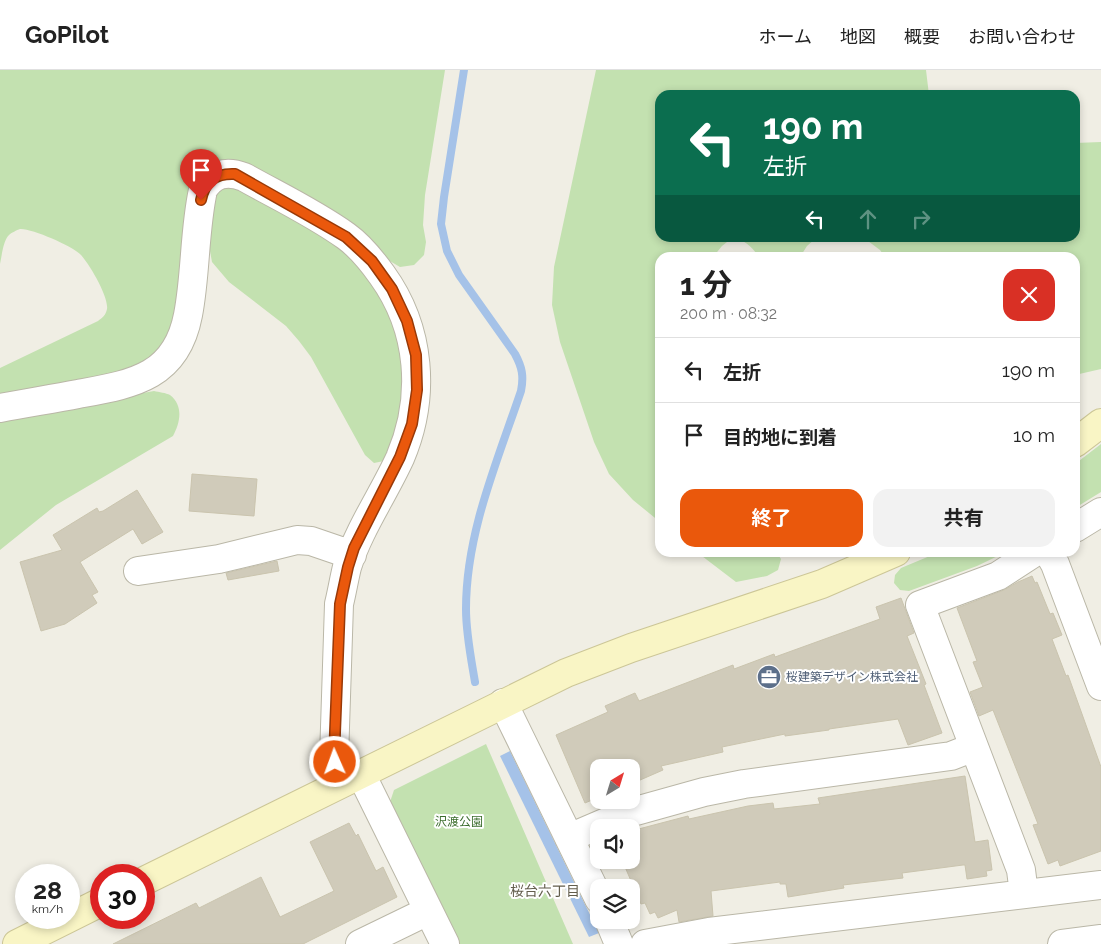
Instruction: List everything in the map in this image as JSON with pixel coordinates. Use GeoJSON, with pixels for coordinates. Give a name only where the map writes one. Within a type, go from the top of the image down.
{"type":"FeatureCollection","features":[{"type":"Feature","properties":{"kind":"street"},"geometry":{"type":"LineString","coordinates":[[0,408],[123,386],[150,374],[162,366],[180,342],[186,328],[203,190],[215,176],[225,173],[235,174],[346,237],[372,261],[392,289],[407,321],[416,355],[417,390],[412,424],[400,457],[352,556],[343,586],[340,604],[334,758],[353,778],[445,944]]}},
{"type":"Feature","properties":{"kind":"street"},"geometry":{"type":"LineString","coordinates":[[1080,439],[1101,423]]}},
{"type":"Feature","properties":{"kind":"street"},"geometry":{"type":"LineString","coordinates":[[1080,525],[1101,512]]}},
{"type":"Feature","properties":{"kind":"street"},"geometry":{"type":"LineString","coordinates":[[138,571],[219,559],[297,540],[311,540],[352,556]]}},
{"type":"Feature","properties":{"kind":"street"},"geometry":{"type":"LineString","coordinates":[[155,876],[566,673],[606,657],[822,584],[884,557]]}},
{"type":"Feature","properties":{"kind":"street"},"geometry":{"type":"LineString","coordinates":[[1024,894],[1021,870],[920,605],[998,576],[1028,557]]}},
{"type":"Feature","properties":{"kind":"street"},"geometry":{"type":"LineString","coordinates":[[1051,557],[1101,686]]}},
{"type":"Feature","properties":{"kind":"street"},"geometry":{"type":"LineString","coordinates":[[503,703],[590,881]]}},
{"type":"Feature","properties":{"kind":"street"},"geometry":{"type":"LineString","coordinates":[[569,838],[625,814],[704,792],[744,784],[951,756],[974,747]]}},
{"type":"Feature","properties":{"kind":"street"},"geometry":{"type":"LineString","coordinates":[[645,944],[709,932],[1101,885]]}},
{"type":"Feature","properties":{"kind":"street"},"geometry":{"type":"LineString","coordinates":[[17,944],[90,908]]}},
{"type":"Feature","properties":{"kind":"street"},"geometry":{"type":"LineString","coordinates":[[360,944],[428,911]]}},
{"type":"Feature","properties":{"kind":"street"},"geometry":{"type":"LineString","coordinates":[[613,929],[619,944]]}},
{"type":"Feature","properties":{"kind":"street"},"geometry":{"type":"LineString","coordinates":[[1062,944],[1101,939]]}},
{"type":"Feature","properties":{"kind":"green space"},"geometry":{"type":"Polygon","coordinates":[[[0,70],[445,70],[425,195],[423,225],[426,242],[424,255],[414,265],[400,267],[223,162],[178,312],[163,348],[133,371],[0,397],[0,368],[98,321],[105,315],[107,304],[93,272],[80,254],[51,238],[33,231],[20,229],[9,235],[5,241],[0,264],[0,70]]]}},
{"type":"Feature","properties":{"kind":"green space"},"geometry":{"type":"Polygon","coordinates":[[[596,70],[926,70],[928,90],[655,90],[655,242],[727,242],[717,252],[655,252],[655,518],[633,500],[609,474],[594,442],[560,342],[552,305],[554,267],[596,70]]]}},
{"type":"Feature","properties":{"kind":"green space"},"geometry":{"type":"Polygon","coordinates":[[[1101,142],[1101,369],[1080,374],[1080,252],[881,252],[869,242],[1080,242],[1080,143],[1101,142]]]}},
{"type":"Feature","properties":{"kind":"green space"},"geometry":{"type":"Polygon","coordinates":[[[221,186],[239,187],[339,246],[363,268],[396,325],[406,389],[390,453],[384,461],[374,463],[365,455],[311,357],[299,341],[286,326],[229,282],[212,262],[208,240],[212,202],[221,186]]]}},
{"type":"Feature","properties":{"kind":"green space"},"geometry":{"type":"Polygon","coordinates":[[[744,242],[812,242],[803,252],[755,252],[744,242]]]}},
{"type":"Feature","properties":{"kind":"green space"},"geometry":{"type":"Polygon","coordinates":[[[154,391],[170,395],[177,404],[179,420],[173,436],[56,505],[0,550],[0,419],[154,391]]]}},
{"type":"Feature","properties":{"kind":"green space"},"geometry":{"type":"Polygon","coordinates":[[[1101,444],[1101,492],[1080,505],[1080,460],[1101,444]]]}},
{"type":"Feature","properties":{"kind":"green space"},"geometry":{"type":"Polygon","coordinates":[[[703,557],[780,557],[781,559],[778,570],[767,576],[736,582],[703,557]]]}},
{"type":"Feature","properties":{"kind":"green space"},"geometry":{"type":"Polygon","coordinates":[[[927,557],[996,557],[977,566],[909,591],[900,590],[894,583],[895,575],[901,568],[927,557]]]}},
{"type":"Feature","properties":{"kind":"green space","name":"沢渡公園"},"geometry":{"type":"Polygon","coordinates":[[[486,744],[573,944],[457,944],[389,805],[394,790],[486,744]]]}},
{"type":"Feature","properties":{"kind":"water"},"geometry":{"type":"Polygon","coordinates":[[[510,751],[590,915],[590,929],[597,929],[599,933],[589,937],[500,756],[510,751]]]}},
{"type":"Feature","properties":{"kind":"building"},"geometry":{"type":"Polygon","coordinates":[[[192,474],[257,479],[254,516],[189,511],[192,474]]]}},
{"type":"Feature","properties":{"kind":"building"},"geometry":{"type":"Polygon","coordinates":[[[137,490],[163,532],[142,544],[133,529],[80,562],[98,592],[92,595],[97,603],[65,624],[41,631],[20,562],[62,550],[53,535],[97,508],[99,512],[103,511],[137,490]]]}},
{"type":"Feature","properties":{"kind":"building"},"geometry":{"type":"Polygon","coordinates":[[[277,561],[279,571],[228,580],[226,573],[277,561]]]}},
{"type":"Feature","properties":{"kind":"building"},"geometry":{"type":"Polygon","coordinates":[[[1032,576],[1035,583],[1037,582],[1050,614],[1053,613],[1062,635],[1052,639],[1066,676],[1068,675],[1101,767],[1101,851],[1060,866],[1058,860],[1048,864],[1033,825],[1038,824],[993,710],[979,716],[970,692],[983,687],[973,662],[977,661],[957,608],[1004,590],[1032,576]]]}},
{"type":"Feature","properties":{"kind":"building"},"geometry":{"type":"Polygon","coordinates":[[[901,598],[914,633],[907,636],[926,684],[924,685],[942,733],[908,745],[898,719],[785,736],[785,734],[722,747],[723,752],[661,766],[663,770],[640,780],[640,759],[590,759],[590,801],[585,803],[556,735],[608,712],[605,706],[635,693],[639,701],[733,665],[734,669],[774,654],[775,657],[880,619],[876,607],[901,598]]]}},
{"type":"Feature","properties":{"kind":"building"},"geometry":{"type":"Polygon","coordinates":[[[965,776],[975,842],[988,840],[992,870],[986,871],[987,876],[967,879],[965,865],[902,873],[903,878],[843,885],[844,888],[788,897],[786,884],[780,884],[780,882],[711,891],[713,916],[679,922],[677,910],[658,918],[655,912],[650,914],[645,903],[641,904],[640,879],[630,879],[626,869],[640,869],[640,829],[688,816],[689,819],[748,806],[773,803],[774,809],[820,804],[818,798],[965,776]]]}},
{"type":"Feature","properties":{"kind":"building"},"geometry":{"type":"Polygon","coordinates":[[[349,823],[356,836],[358,834],[376,871],[383,867],[397,897],[303,944],[113,944],[143,929],[155,929],[155,923],[196,903],[199,908],[261,877],[280,917],[334,891],[310,842],[349,823]]]}},
{"type":"Feature","properties":{"kind":"waterway"},"geometry":{"type":"LineString","coordinates":[[464,70],[441,224],[447,251],[459,275],[515,354],[521,367],[522,376],[521,391],[484,498],[471,553],[467,581],[466,618],[475,682]]}},
{"type":"Feature","properties":{"kind":"place","name":"桜建築デザイン株式会社"},"geometry":{"type":"Point","coordinates":[769,677]}},
{"type":"Feature","properties":{"kind":"district","name":"桜台六丁目"},"geometry":{"type":"Point","coordinates":[545,891]}},
{"type":"Feature","properties":{"kind":"route"},"geometry":{"type":"LineString","coordinates":[[201,200],[203,190],[215,176],[225,173],[235,174],[244,177],[346,237],[372,261],[392,289],[407,321],[416,355],[417,390],[412,424],[400,457],[354,548],[343,586],[340,604],[335,762]]}}]}
